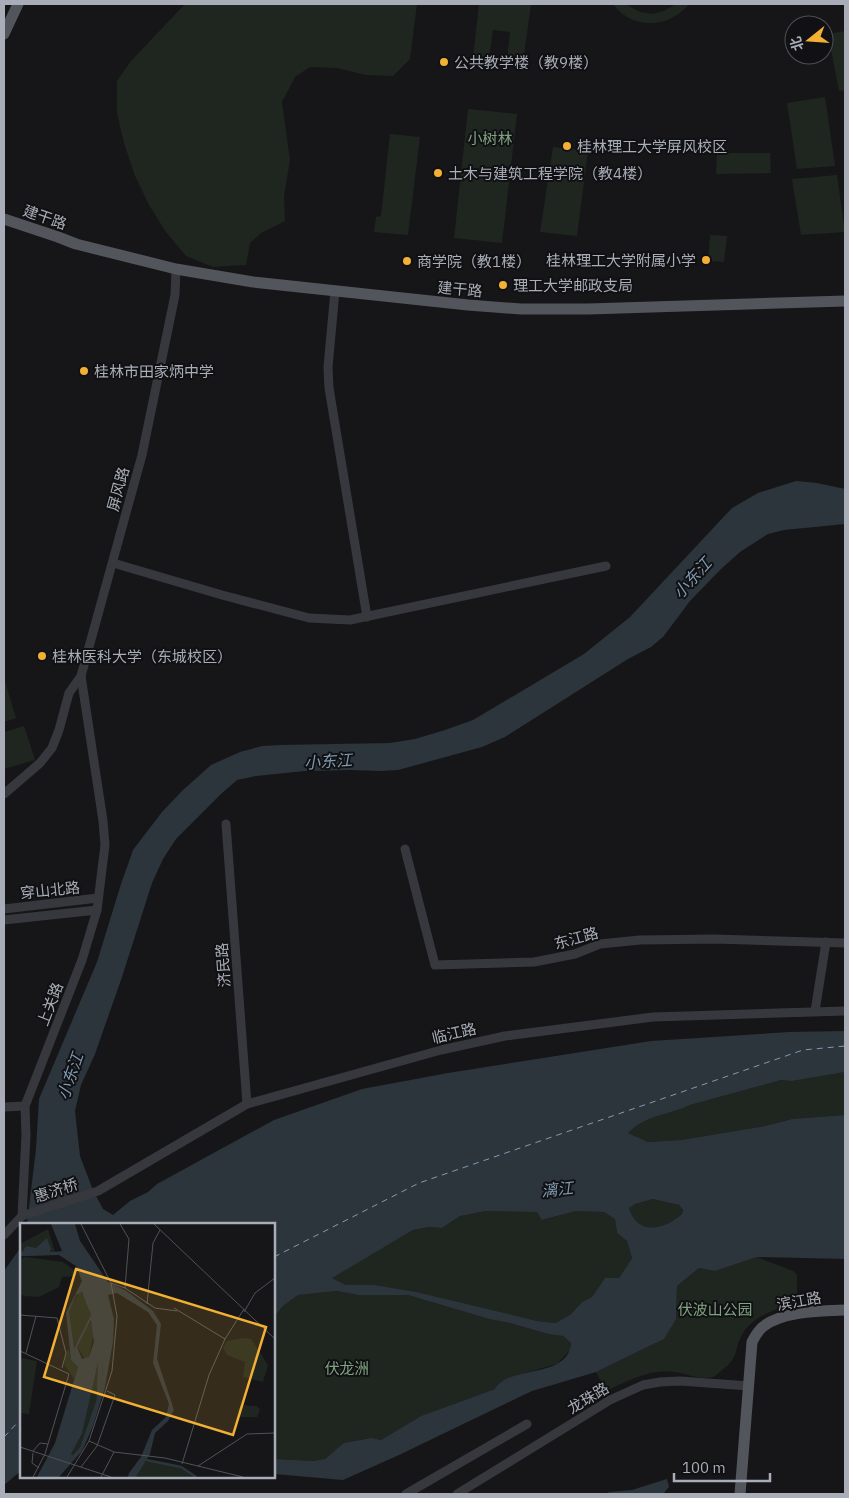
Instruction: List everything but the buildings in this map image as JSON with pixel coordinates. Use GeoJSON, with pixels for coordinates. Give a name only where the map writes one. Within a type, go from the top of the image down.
{"type":"FeatureCollection","features":[{"type":"Feature","properties":{"kind":"main road"},"geometry":{"type":"LineString","coordinates":[[4,16],[10,4]]}},
{"type":"Feature","properties":{"kind":"main road"},"geometry":{"type":"LineString","coordinates":[[4,34],[18,4]]}},
{"type":"Feature","properties":{"kind":"main road","name":"建干路"},"geometry":{"type":"LineString","coordinates":[[4,219],[76,244],[176,269],[253,282],[468,305],[547,309],[845,301]]}},
{"type":"Feature","properties":{"kind":"main road","name":"建干路"},"geometry":{"type":"LineString","coordinates":[[4,226],[57,242],[76,244]]}},
{"type":"Feature","properties":{"kind":"main road","name":"滨江路"},"geometry":{"type":"LineString","coordinates":[[740,1494],[752,1342],[757,1332],[774,1320],[794,1315],[845,1310]]}},
{"type":"Feature","properties":{"kind":"street","name":"屏风路"},"geometry":{"type":"LineString","coordinates":[[4,794],[40,763],[52,748],[69,693],[82,676],[142,454],[175,295],[176,269]]}},
{"type":"Feature","properties":{"kind":"street"},"geometry":{"type":"LineString","coordinates":[[335,291],[328,367],[329,388],[368,616]]}},
{"type":"Feature","properties":{"kind":"street"},"geometry":{"type":"LineString","coordinates":[[113,563],[309,618],[350,620],[606,566]]}},
{"type":"Feature","properties":{"kind":"street","name":"上关路"},"geometry":{"type":"LineString","coordinates":[[22,1216],[26,1135],[25,1106],[82,960],[97,910],[105,845],[82,676]]}},
{"type":"Feature","properties":{"kind":"street","name":"济民路"},"geometry":{"type":"LineString","coordinates":[[226,824],[247,1104]]}},
{"type":"Feature","properties":{"kind":"street","name":"东江路"},"geometry":{"type":"LineString","coordinates":[[405,849],[435,965],[534,962],[575,954],[600,944],[640,940],[714,939],[845,943]]}},
{"type":"Feature","properties":{"kind":"street","name":"穿山北路"},"geometry":{"type":"LineString","coordinates":[[4,909],[98,898]]}},
{"type":"Feature","properties":{"kind":"street","name":"穿山北路"},"geometry":{"type":"LineString","coordinates":[[4,920],[97,910]]}},
{"type":"Feature","properties":{"kind":"street"},"geometry":{"type":"LineString","coordinates":[[815,1011],[826,942]]}},
{"type":"Feature","properties":{"kind":"street","name":"临江路"},"geometry":{"type":"LineString","coordinates":[[98,1191],[247,1104],[441,1050],[505,1036],[653,1018],[845,1011]]}},
{"type":"Feature","properties":{"kind":"street"},"geometry":{"type":"LineString","coordinates":[[4,1108],[25,1106]]}},
{"type":"Feature","properties":{"kind":"street","name":"惠济桥"},"geometry":{"type":"LineString","coordinates":[[22,1216],[98,1191]]}},
{"type":"Feature","properties":{"kind":"street"},"geometry":{"type":"LineString","coordinates":[[4,1234],[22,1216]]}},
{"type":"Feature","properties":{"kind":"street","name":"龙珠路"},"geometry":{"type":"LineString","coordinates":[[457,1494],[610,1400],[643,1385],[680,1381],[749,1386]]}},
{"type":"Feature","properties":{"kind":"street"},"geometry":{"type":"LineString","coordinates":[[406,1494],[527,1424]]}},
{"type":"Feature","properties":{"kind":"green space"},"geometry":{"type":"Polygon","coordinates":[[[185,4],[417,4],[410,59],[393,76],[366,75],[337,68],[310,67],[295,77],[282,102],[290,160],[284,196],[285,221],[261,233],[250,243],[246,265],[213,267],[186,256],[166,232],[149,205],[135,176],[124,143],[117,113],[117,81],[131,61],[185,4]]]}},
{"type":"Feature","properties":{"kind":"green space"},"geometry":{"type":"Polygon","coordinates":[[[479,4],[531,4],[523,63],[507,61],[510,32],[493,30],[489,59],[473,57],[479,4]]]}},
{"type":"Feature","properties":{"kind":"green space"},"geometry":{"type":"Polygon","coordinates":[[[613,4],[625,4],[640,12],[652,14],[664,11],[676,4],[689,4],[671,18],[651,23],[640,22],[630,18],[613,4]]]}},
{"type":"Feature","properties":{"kind":"green space"},"geometry":{"type":"Polygon","coordinates":[[[845,31],[845,90],[839,91],[834,65],[834,33],[845,31]]]}},
{"type":"Feature","properties":{"kind":"green space"},"geometry":{"type":"Polygon","coordinates":[[[825,97],[835,166],[797,169],[787,103],[825,97]]]}},
{"type":"Feature","properties":{"kind":"green space","name":"小树林"},"geometry":{"type":"Polygon","coordinates":[[[468,109],[517,114],[502,243],[454,238],[468,109]]]}},
{"type":"Feature","properties":{"kind":"green space"},"geometry":{"type":"Polygon","coordinates":[[[390,134],[420,137],[408,235],[374,232],[376,217],[381,216],[390,134]]]}},
{"type":"Feature","properties":{"kind":"green space"},"geometry":{"type":"Polygon","coordinates":[[[553,147],[588,151],[577,236],[540,232],[553,147]]]}},
{"type":"Feature","properties":{"kind":"green space"},"geometry":{"type":"Polygon","coordinates":[[[717,153],[770,153],[771,173],[716,174],[717,153]]]}},
{"type":"Feature","properties":{"kind":"green space"},"geometry":{"type":"Polygon","coordinates":[[[837,175],[845,232],[801,235],[792,179],[837,175]]]}},
{"type":"Feature","properties":{"kind":"green space"},"geometry":{"type":"Polygon","coordinates":[[[710,235],[727,236],[724,262],[708,261],[710,235]]]}},
{"type":"Feature","properties":{"kind":"green space"},"geometry":{"type":"Polygon","coordinates":[[[4,678],[16,718],[4,722],[4,678]]]}},
{"type":"Feature","properties":{"kind":"green space"},"geometry":{"type":"Polygon","coordinates":[[[24,726],[35,760],[4,769],[4,732],[24,726]]]}},
{"type":"Feature","properties":{"kind":"green space"},"geometry":{"type":"Polygon","coordinates":[[[845,1072],[845,1115],[792,1119],[765,1126],[681,1140],[648,1142],[628,1133],[650,1118],[690,1105],[781,1080],[792,1081],[845,1072]]]}},
{"type":"Feature","properties":{"kind":"green space"},"geometry":{"type":"Polygon","coordinates":[[[653,1199],[679,1205],[683,1210],[682,1214],[660,1226],[645,1227],[633,1217],[629,1208],[635,1204],[653,1199]]]}},
{"type":"Feature","properties":{"kind":"green space"},"geometry":{"type":"Polygon","coordinates":[[[486,1211],[537,1212],[543,1220],[576,1211],[604,1212],[615,1219],[617,1233],[627,1241],[632,1258],[619,1278],[605,1278],[592,1297],[582,1302],[571,1314],[556,1323],[537,1321],[374,1285],[346,1285],[331,1278],[413,1230],[429,1227],[442,1228],[460,1216],[486,1211]]]}},
{"type":"Feature","properties":{"kind":"green space","name":"伏波山公园"},"geometry":{"type":"Polygon","coordinates":[[[757,1257],[793,1271],[797,1275],[797,1303],[766,1314],[752,1322],[742,1335],[734,1357],[717,1375],[703,1378],[675,1372],[657,1372],[640,1376],[606,1391],[596,1372],[656,1343],[676,1319],[677,1286],[699,1268],[715,1271],[757,1257]]]}},
{"type":"Feature","properties":{"kind":"green space","name":"伏龙洲"},"geometry":{"type":"Polygon","coordinates":[[[337,1291],[359,1295],[408,1295],[489,1319],[563,1336],[571,1343],[570,1350],[557,1364],[514,1376],[495,1389],[421,1416],[381,1440],[370,1438],[345,1443],[325,1459],[313,1461],[275,1459],[275,1316],[283,1306],[298,1295],[337,1291]]]}},
{"type":"Feature","properties":{"kind":"water"},"geometry":{"type":"Polygon","coordinates":[[[796,481],[845,489],[845,524],[784,530],[768,534],[740,552],[721,569],[690,601],[663,637],[651,647],[628,659],[505,737],[482,747],[398,770],[305,771],[256,776],[237,780],[221,794],[176,839],[163,859],[152,883],[95,1054],[81,1085],[75,1111],[80,1156],[93,1190],[103,1209],[113,1215],[130,1201],[148,1192],[157,1184],[274,1120],[362,1089],[448,1073],[651,1041],[789,1032],[845,1031],[845,1072],[792,1081],[781,1080],[690,1105],[642,1122],[628,1133],[648,1142],[681,1140],[765,1126],[792,1119],[845,1115],[845,1259],[757,1257],[715,1271],[699,1268],[677,1286],[676,1319],[664,1339],[596,1372],[532,1391],[343,1480],[275,1474],[275,1459],[313,1461],[325,1459],[344,1443],[371,1438],[381,1440],[421,1416],[495,1389],[502,1381],[512,1376],[549,1367],[560,1362],[567,1355],[571,1343],[563,1336],[489,1319],[408,1295],[359,1295],[337,1291],[298,1295],[283,1306],[275,1316],[275,1223],[27,1223],[36,1149],[39,1099],[97,962],[133,850],[162,812],[182,791],[211,765],[240,752],[262,746],[390,743],[415,739],[473,720],[584,654],[630,617],[732,508],[758,493],[796,481]],[[653,1199],[635,1204],[629,1208],[633,1217],[639,1223],[645,1227],[652,1228],[668,1223],[682,1214],[683,1210],[679,1205],[653,1199]],[[486,1211],[460,1216],[442,1228],[429,1227],[413,1230],[332,1278],[346,1285],[374,1285],[416,1292],[537,1321],[556,1323],[571,1314],[582,1302],[592,1297],[605,1278],[619,1278],[632,1258],[627,1241],[617,1233],[615,1219],[604,1212],[576,1211],[542,1220],[537,1212],[486,1211]]]}},
{"type":"Feature","properties":{"kind":"water"},"geometry":{"type":"Polygon","coordinates":[[[20,1248],[20,1472],[4,1485],[4,1271],[20,1248]]]}},
{"type":"Feature","properties":{"kind":"water"},"geometry":{"type":"Polygon","coordinates":[[[667,1479],[669,1487],[663,1494],[606,1494],[609,1492],[632,1490],[667,1479]]]}},
{"type":"Feature","properties":{"kind":"ferry route"},"geometry":{"type":"LineString","coordinates":[[275,1256],[419,1183],[803,1050],[845,1046]]}},
{"type":"Feature","properties":{"kind":"ferry route"},"geometry":{"type":"LineString","coordinates":[[4,1437],[20,1420]]}},
{"type":"Feature","properties":{"kind":"place","name":"公共教学楼（教9楼）"},"geometry":{"type":"Point","coordinates":[444,62]}},
{"type":"Feature","properties":{"kind":"place","name":"桂林理工大学屏风校区"},"geometry":{"type":"Point","coordinates":[567,146]}},
{"type":"Feature","properties":{"kind":"place","name":"土木与建筑工程学院（教4楼）"},"geometry":{"type":"Point","coordinates":[438,173]}},
{"type":"Feature","properties":{"kind":"place","name":"桂林理工大学附属小学"},"geometry":{"type":"Point","coordinates":[706,260]}},
{"type":"Feature","properties":{"kind":"place","name":"商学院（教1楼）"},"geometry":{"type":"Point","coordinates":[407,261]}},
{"type":"Feature","properties":{"kind":"place","name":"理工大学邮政支局"},"geometry":{"type":"Point","coordinates":[503,285]}},
{"type":"Feature","properties":{"kind":"place","name":"桂林市田家炳中学"},"geometry":{"type":"Point","coordinates":[84,371]}},
{"type":"Feature","properties":{"kind":"place","name":"桂林医科大学（东城校区）"},"geometry":{"type":"Point","coordinates":[42,656]}},
{"type":"Feature","properties":{"kind":"water label","name":"小东江"},"geometry":{"type":"Point","coordinates":[692,578]}},
{"type":"Feature","properties":{"kind":"water label","name":"小东江"},"geometry":{"type":"Point","coordinates":[328,761]}},
{"type":"Feature","properties":{"kind":"water label","name":"小东江"},"geometry":{"type":"Point","coordinates":[70,1076]}},
{"type":"Feature","properties":{"kind":"water label","name":"漓江"},"geometry":{"type":"Point","coordinates":[557,1189]}}]}
